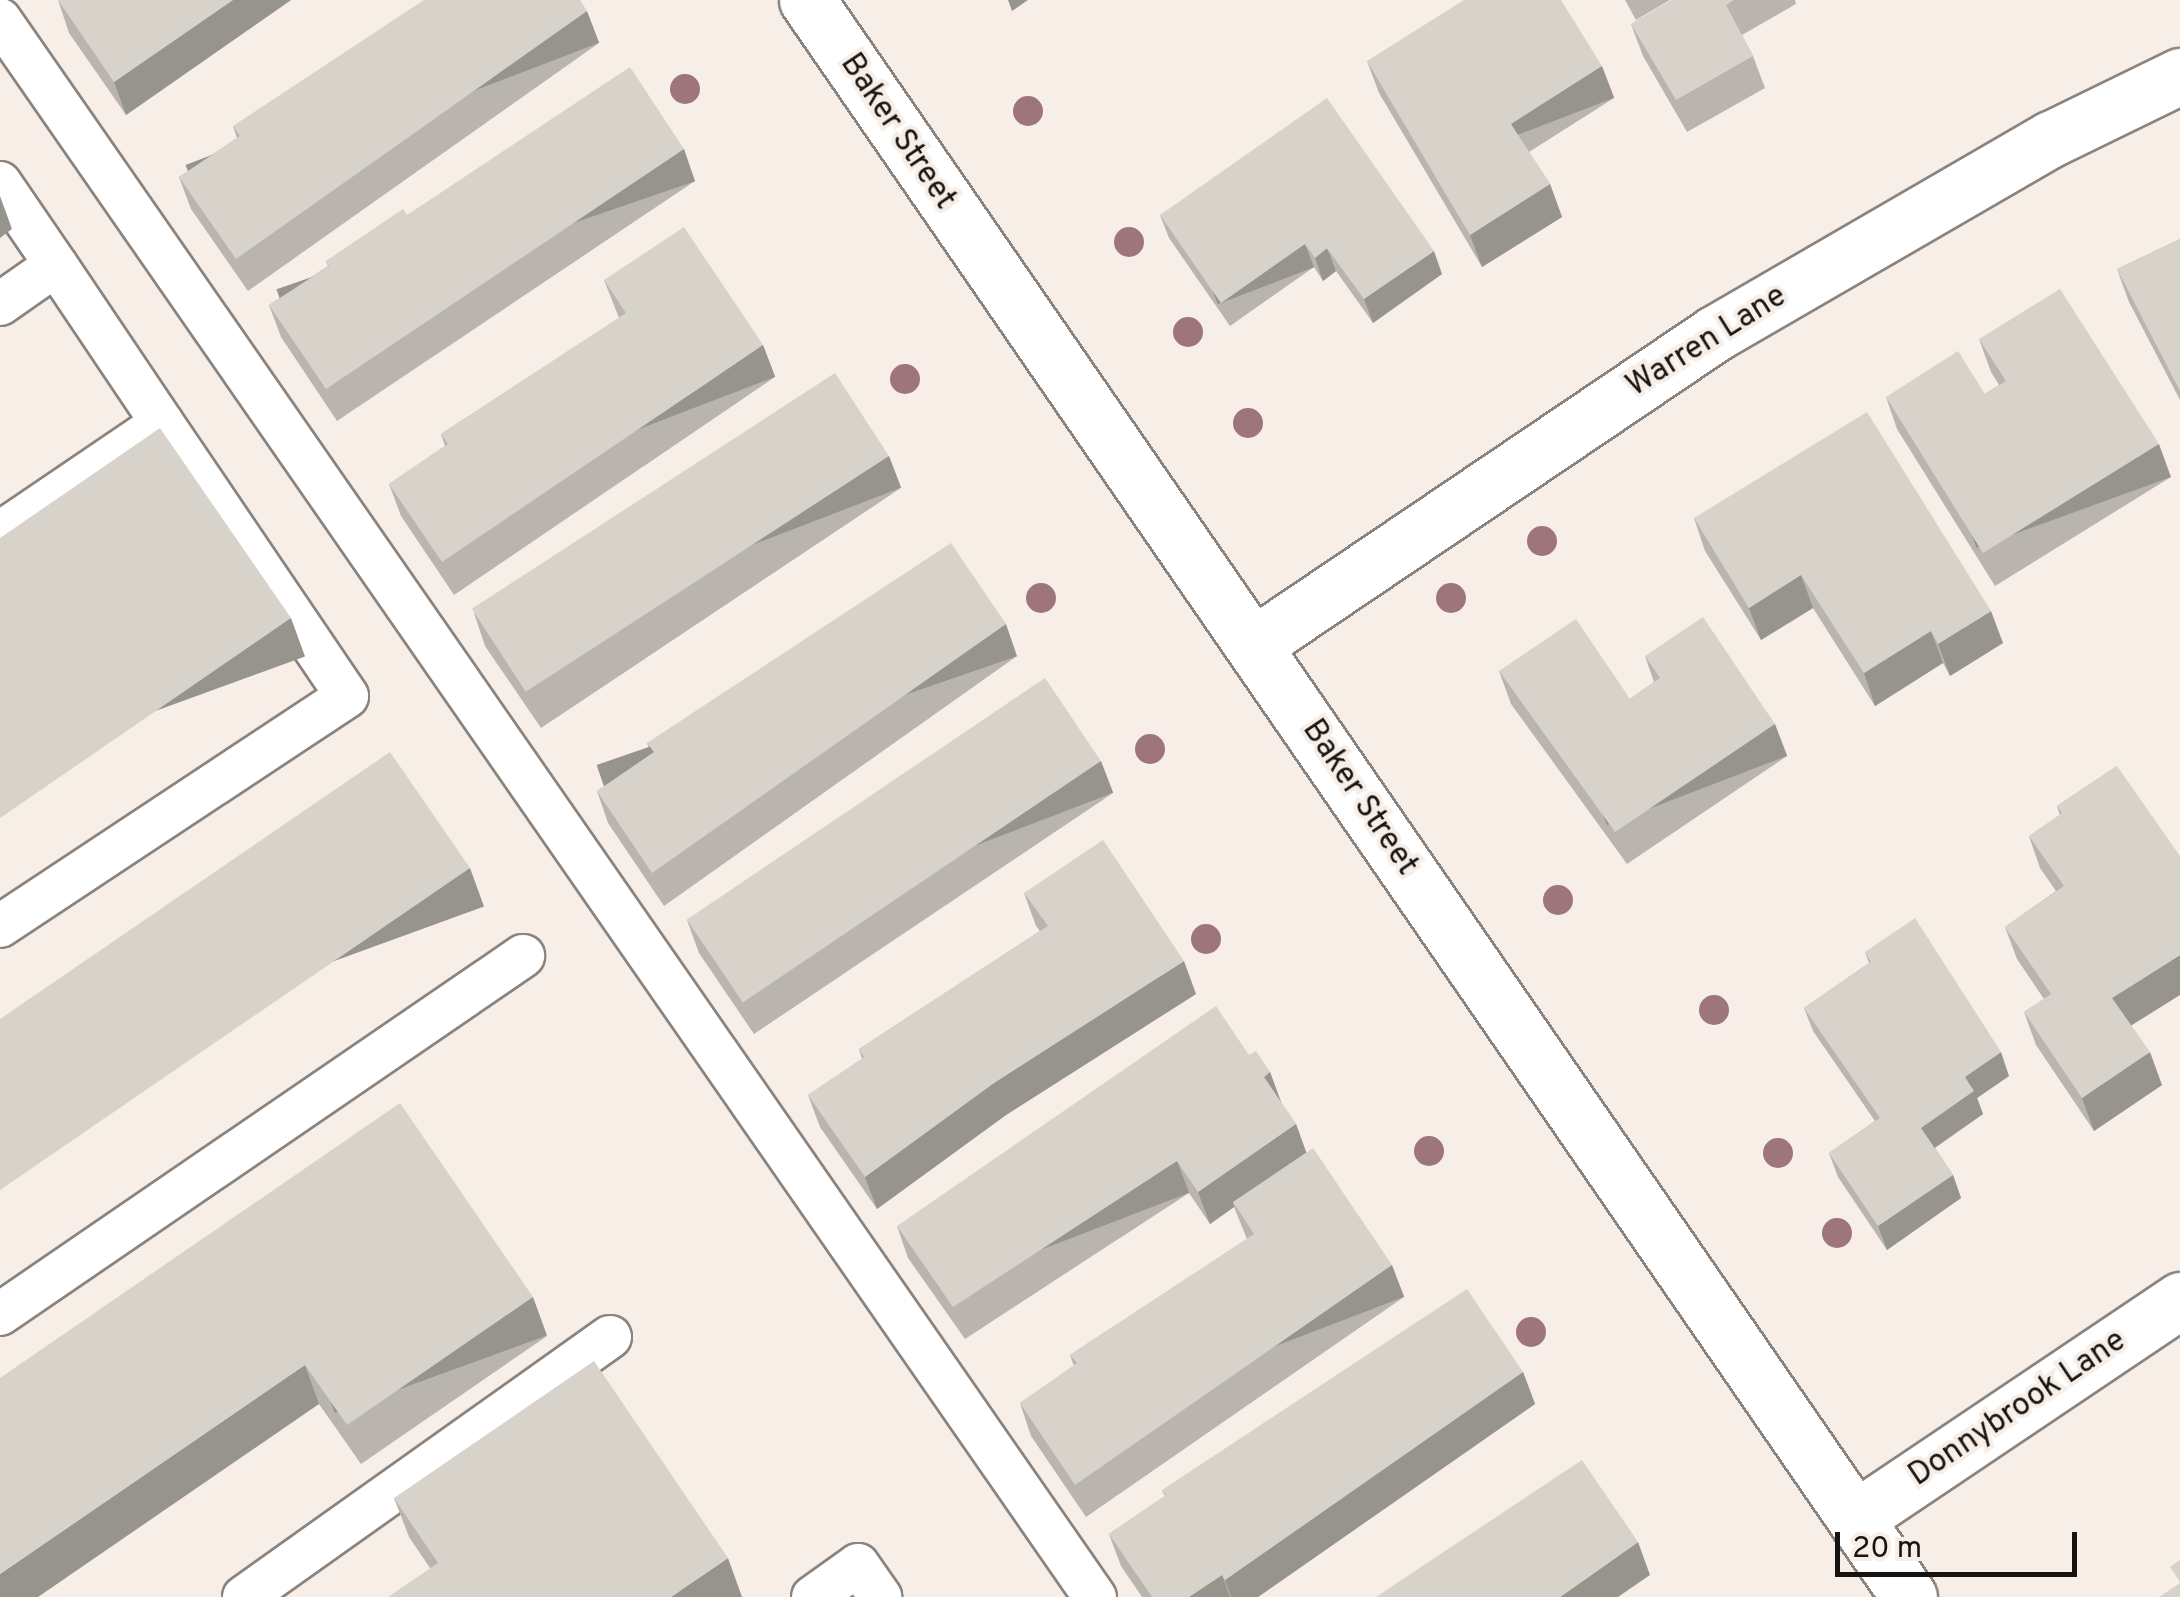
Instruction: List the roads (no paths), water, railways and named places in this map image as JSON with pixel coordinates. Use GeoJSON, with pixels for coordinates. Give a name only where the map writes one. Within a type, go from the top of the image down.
{"type":"FeatureCollection","features":[{"type":"Feature","properties":{"kind":"main road","name":"Baker Street"},"geometry":{"type":"LineString","coordinates":[[807,0],[1909,1597]]}},
{"type":"Feature","properties":{"kind":"main road","name":"Warren Lane"},"geometry":{"type":"LineString","coordinates":[[1255,644],[1714,334],[2051,139],[2180,76]]}},
{"type":"Feature","properties":{"kind":"main road","name":"Donnybrook Lane"},"geometry":{"type":"LineString","coordinates":[[1856,1518],[2180,1300]]}},
{"type":"Feature","properties":{"kind":"lane"},"geometry":{"type":"LineString","coordinates":[[0,20],[1096,1597]]}},
{"type":"Feature","properties":{"kind":"lane"},"geometry":{"type":"LineString","coordinates":[[0,183],[346,696],[0,926]]}},
{"type":"Feature","properties":{"kind":"lane"},"geometry":{"type":"LineString","coordinates":[[0,304],[56,265]]}},
{"type":"Feature","properties":{"kind":"lane"},"geometry":{"type":"LineString","coordinates":[[0,533],[162,422]]}},
{"type":"Feature","properties":{"kind":"lane"},"geometry":{"type":"LineString","coordinates":[[0,1314],[523,956]]}},
{"type":"Feature","properties":{"kind":"lane"},"geometry":{"type":"LineString","coordinates":[[244,1597],[610,1338]]}},
{"type":"Feature","properties":{"kind":"lane"},"geometry":{"type":"LineString","coordinates":[[812,1597],[858,1565],[880,1597]]}}]}
